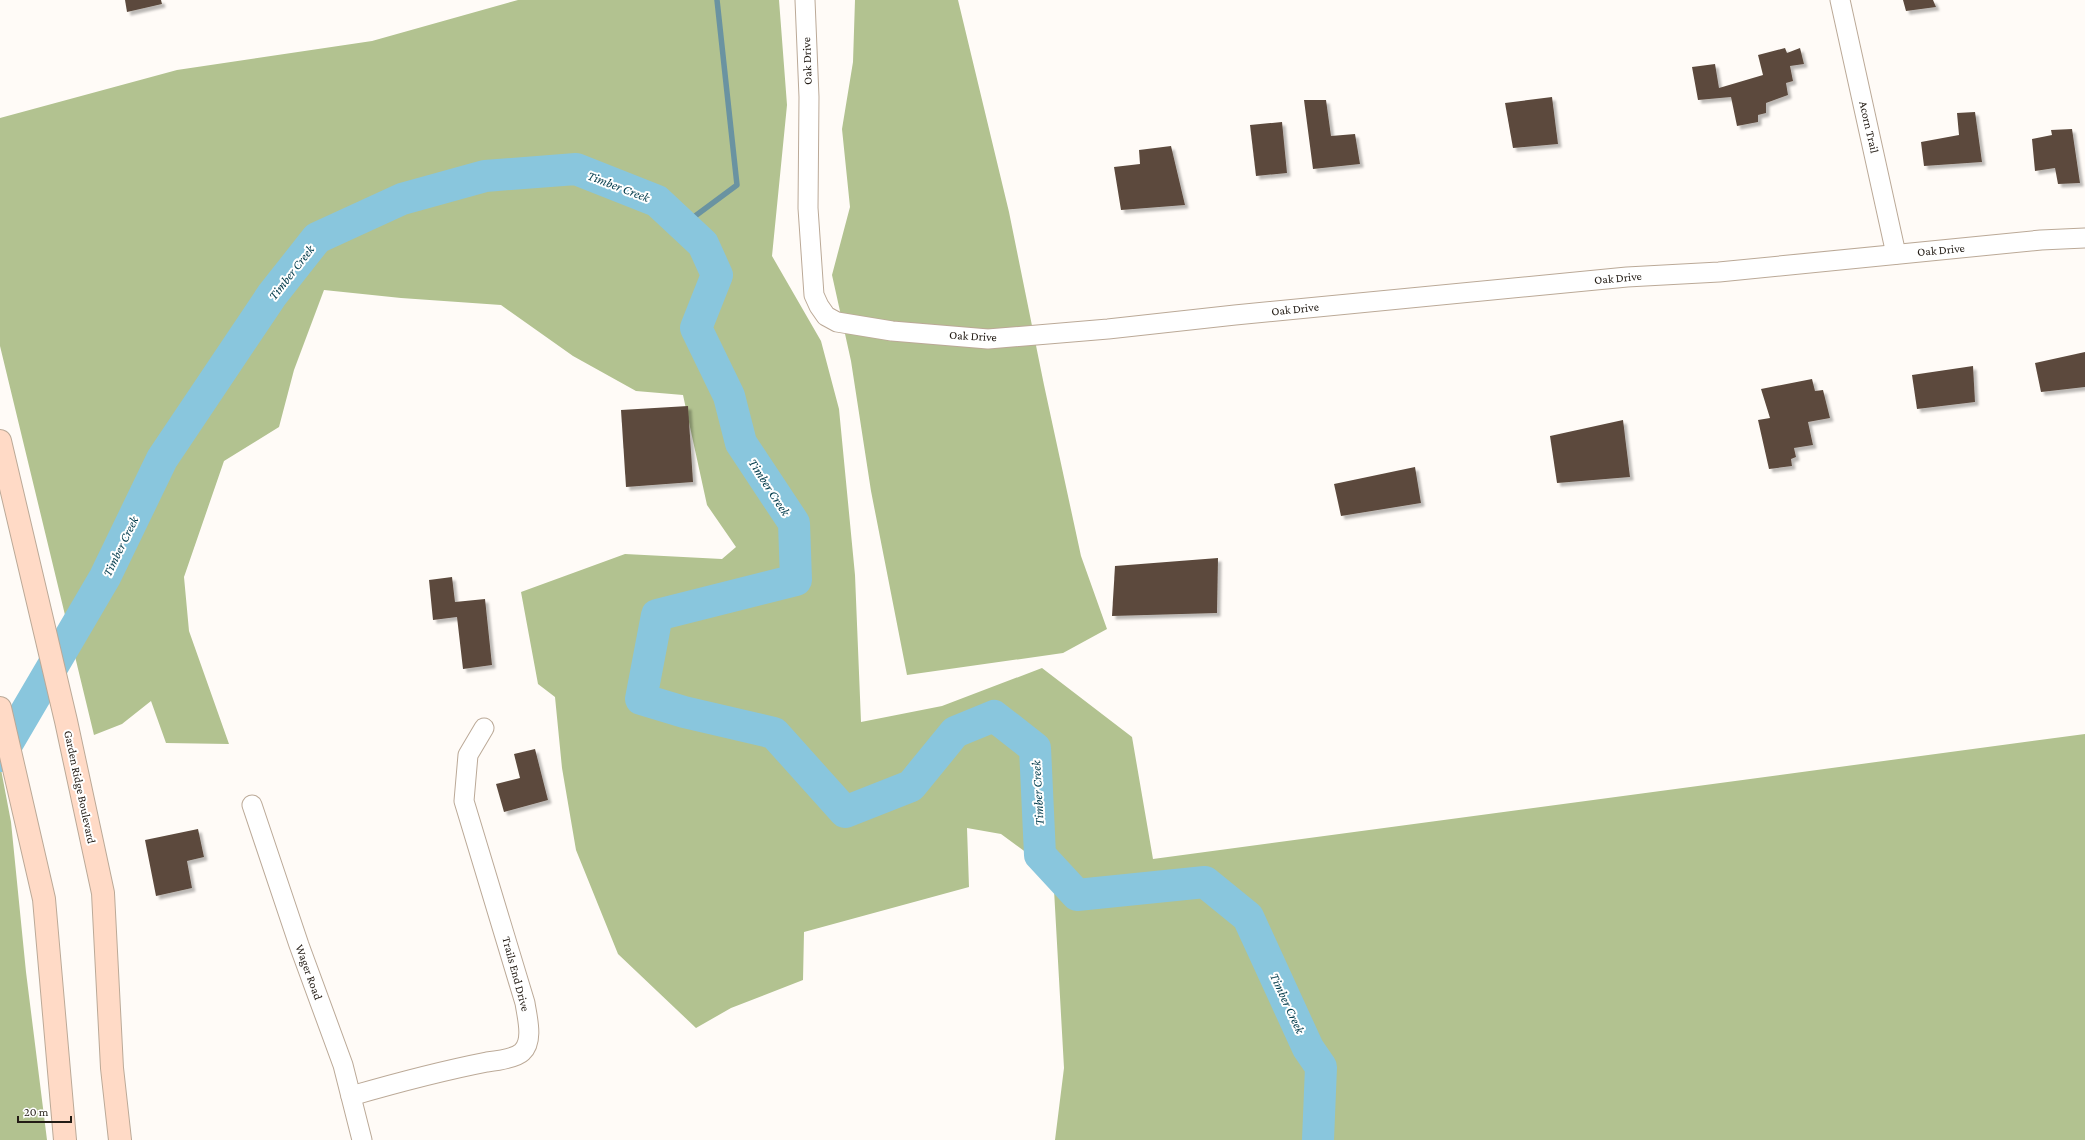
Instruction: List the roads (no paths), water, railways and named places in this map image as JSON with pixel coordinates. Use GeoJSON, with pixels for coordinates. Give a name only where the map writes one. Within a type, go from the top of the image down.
{"type":"FeatureCollection","features":[{"type":"Feature","properties":{"kind":"main road","name":"Garden Ridge Boulevard"},"geometry":{"type":"LineString","coordinates":[[0,440],[30,565],[103,893],[112,1068],[120,1140]]}},
{"type":"Feature","properties":{"kind":"main road"},"geometry":{"type":"LineString","coordinates":[[0,708],[44,899],[65,1140]]}},
{"type":"Feature","properties":{"kind":"street","name":"Oak Drive"},"geometry":{"type":"LineString","coordinates":[[805,0],[809,97],[808,208],[811,275],[814,295],[819,306],[826,316],[837,322],[884,330],[988,339],[1108,329],[1235,315],[1628,277],[1719,272],[1896,254],[2085,238]]}},
{"type":"Feature","properties":{"kind":"street","name":"Acorn Trail"},"geometry":{"type":"LineString","coordinates":[[1840,0],[1896,254]]}},
{"type":"Feature","properties":{"kind":"street","name":"Trails End Drive"},"geometry":{"type":"LineString","coordinates":[[351,1096],[402,1081],[502,1060],[521,1053],[528,1043],[528,1024],[525,1002],[464,801],[468,755],[484,728]]}},
{"type":"Feature","properties":{"kind":"street","name":"Wager Road"},"geometry":{"type":"LineString","coordinates":[[252,805],[299,945],[343,1065],[362,1140]]}},
{"type":"Feature","properties":{"kind":"waterway"},"geometry":{"type":"LineString","coordinates":[[683,225],[737,185],[717,0]]}},
{"type":"Feature","properties":{"kind":"waterway","name":"Timber Creek"},"geometry":{"type":"LineString","coordinates":[[0,756],[105,577],[162,459],[272,295],[317,238],[402,199],[485,176],[576,169],[657,201],[703,244],[717,275],[696,328],[729,396],[741,443],[794,523],[796,580],[657,615],[641,699],[684,712],[774,733],[845,812],[911,786],[955,732],[994,716],[1035,748],[1040,855],[1077,895],[1205,882],[1248,917],[1308,1048],[1321,1067],[1318,1140]]}}]}
